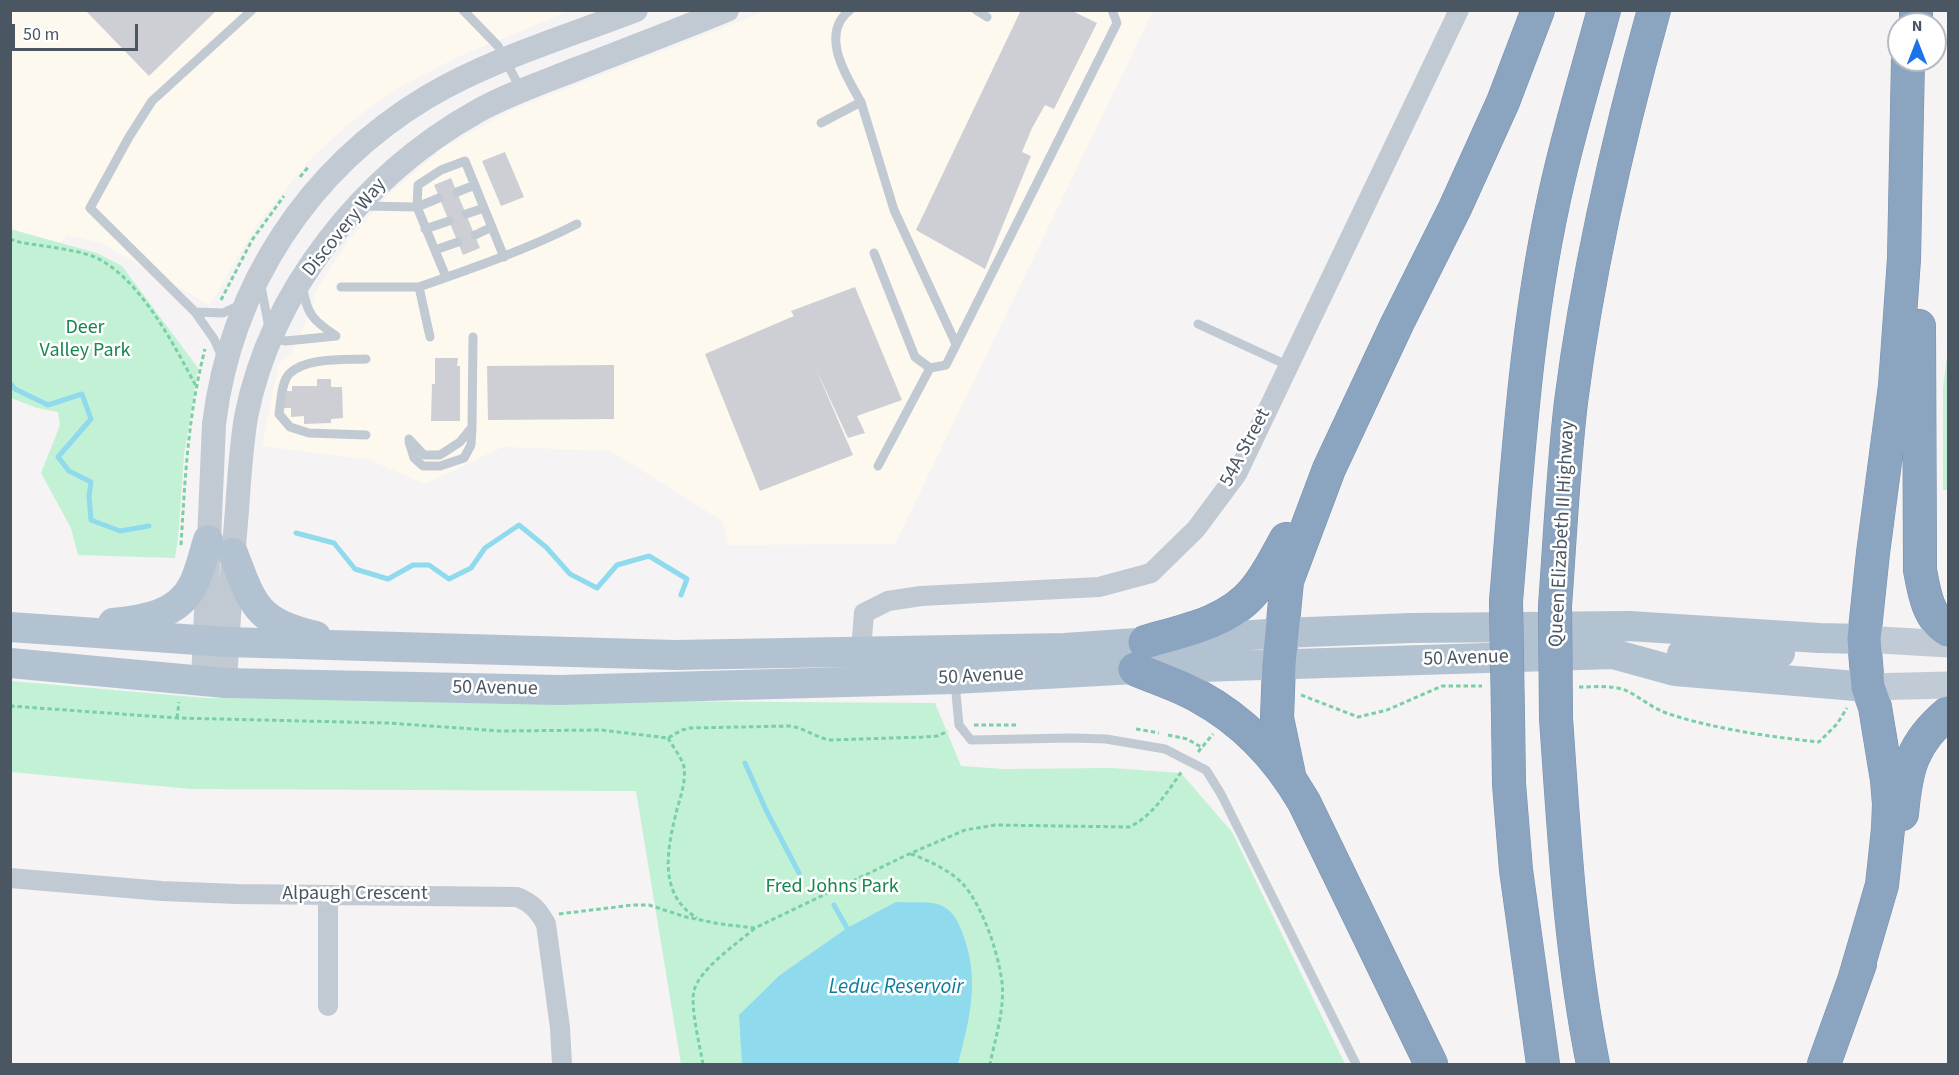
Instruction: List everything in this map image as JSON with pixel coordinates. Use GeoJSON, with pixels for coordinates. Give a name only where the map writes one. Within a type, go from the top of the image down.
{"type":"FeatureCollection","features":[{"type":"Feature","properties":{"kind":"highway"},"geometry":{"type":"LineString","coordinates":[[1289,776],[1277,718],[1280,649],[1287,581],[1329,469],[1503,102],[1538,10]]}},
{"type":"Feature","properties":{"kind":"highway"},"geometry":{"type":"LineString","coordinates":[[1543,1065],[1515,870],[1509,784],[1506,601],[1524,387],[1537,295],[1558,178],[1604,10]]}},
{"type":"Feature","properties":{"kind":"highway","name":"Queen Elizabeth II Highway"},"geometry":{"type":"LineString","coordinates":[[1593,1065],[1584,1021],[1567,879],[1556,717],[1555,606],[1571,402],[1587,298],[1608,190],[1654,10]]}},
{"type":"Feature","properties":{"kind":"highway"},"geometry":{"type":"LineString","coordinates":[[1853,984],[1882,885],[1888,829],[1887,780],[1875,707],[1868,687],[1864,639],[1895,386],[1904,259],[1908,72]]}},
{"type":"Feature","properties":{"kind":"highway"},"geometry":{"type":"LineString","coordinates":[[1918,72],[1920,570],[1924,596],[1933,615],[1948,630]]}},
{"type":"Feature","properties":{"kind":"highway"},"geometry":{"type":"LineString","coordinates":[[1329,469],[1301,513],[1266,576],[1253,593],[1219,618],[1140,656],[1229,714],[1263,745],[1289,776],[1304,802],[1431,1065]]}},
{"type":"Feature","properties":{"kind":"highway"},"geometry":{"type":"LineString","coordinates":[[1824,1065],[1892,875],[1899,841],[1906,776],[1916,750],[1928,732],[1948,713]]}},
{"type":"Feature","properties":{"kind":"main road"},"geometry":{"type":"LineString","coordinates":[[73,632],[113,623],[140,620],[166,612],[183,600],[221,547],[249,596],[260,611],[274,622],[295,631],[325,638],[396,648]]}},
{"type":"Feature","properties":{"kind":"main road","name":"50 Avenue"},"geometry":{"type":"LineString","coordinates":[[1280,649],[1286,653],[1300,644],[1436,627],[1629,626],[1948,644]]}},
{"type":"Feature","properties":{"kind":"main road","name":"50 Avenue"},"geometry":{"type":"LineString","coordinates":[[10,627],[216,641],[396,648],[675,655],[1065,648],[1140,656]]}},
{"type":"Feature","properties":{"kind":"main road"},"geometry":{"type":"LineString","coordinates":[[1612,654],[1795,652],[1843,649],[1864,639]]}},
{"type":"Feature","properties":{"kind":"main road","name":"50 Avenue"},"geometry":{"type":"LineString","coordinates":[[10,663],[214,682],[560,690],[955,679],[1140,656],[1280,649],[1612,654],[1675,671],[1868,687],[1948,685]]}},
{"type":"Feature","properties":{"kind":"street","name":"Discovery Way"},"geometry":{"type":"LineString","coordinates":[[214,682],[221,547],[214,424],[217,394],[224,362],[245,302],[272,251],[324,182],[382,127],[428,97],[505,60],[636,10]]}},
{"type":"Feature","properties":{"kind":"street","name":"Discovery Way"},"geometry":{"type":"LineString","coordinates":[[221,547],[246,418],[259,370],[271,338],[301,281],[358,206],[389,174],[436,136],[476,112],[522,90],[727,10]]}},
{"type":"Feature","properties":{"kind":"street","name":"54A Street"},"geometry":{"type":"LineString","coordinates":[[861,650],[864,613],[888,601],[921,596],[1099,586],[1151,573],[1196,529],[1237,474],[1459,10]]}},
{"type":"Feature","properties":{"kind":"street","name":"Alpaugh Crescent"},"geometry":{"type":"LineString","coordinates":[[10,878],[173,891],[518,897],[530,902],[538,909],[541,916]]}},
{"type":"Feature","properties":{"kind":"street"},"geometry":{"type":"LineString","coordinates":[[327,1006],[328,895]]}},
{"type":"Feature","properties":{"kind":"street"},"geometry":{"type":"LineString","coordinates":[[541,916],[546,924],[560,1028],[562,1065]]}},
{"type":"Feature","properties":{"kind":"lane"},"geometry":{"type":"LineString","coordinates":[[224,362],[214,339],[195,312],[90,208],[129,137],[152,101],[252,10]]}},
{"type":"Feature","properties":{"kind":"lane"},"geometry":{"type":"LineString","coordinates":[[463,10],[498,46],[522,90]]}},
{"type":"Feature","properties":{"kind":"lane"},"geometry":{"type":"LineString","coordinates":[[850,10],[841,17],[836,28],[837,49],[843,72],[861,102],[894,210],[956,344]]}},
{"type":"Feature","properties":{"kind":"lane"},"geometry":{"type":"LineString","coordinates":[[976,10],[987,17]]}},
{"type":"Feature","properties":{"kind":"lane"},"geometry":{"type":"LineString","coordinates":[[874,253],[915,357],[930,368],[946,365],[1117,23],[1112,10]]}},
{"type":"Feature","properties":{"kind":"lane"},"geometry":{"type":"LineString","coordinates":[[821,123],[861,102]]}},
{"type":"Feature","properties":{"kind":"lane"},"geometry":{"type":"LineString","coordinates":[[446,278],[417,207],[418,185],[441,170],[465,161],[504,257]]}},
{"type":"Feature","properties":{"kind":"lane"},"geometry":{"type":"LineString","coordinates":[[457,192],[475,185]]}},
{"type":"Feature","properties":{"kind":"lane"},"geometry":{"type":"LineString","coordinates":[[358,206],[417,207],[440,198]]}},
{"type":"Feature","properties":{"kind":"lane"},"geometry":{"type":"LineString","coordinates":[[466,214],[484,207]]}},
{"type":"Feature","properties":{"kind":"lane"},"geometry":{"type":"LineString","coordinates":[[425,229],[449,221]]}},
{"type":"Feature","properties":{"kind":"lane"},"geometry":{"type":"LineString","coordinates":[[341,287],[419,287],[504,257],[577,224]]}},
{"type":"Feature","properties":{"kind":"lane"},"geometry":{"type":"LineString","coordinates":[[475,235],[492,227]]}},
{"type":"Feature","properties":{"kind":"lane"},"geometry":{"type":"LineString","coordinates":[[435,250],[458,242]]}},
{"type":"Feature","properties":{"kind":"lane"},"geometry":{"type":"LineString","coordinates":[[259,275],[271,338],[286,341],[336,336],[312,317],[306,306],[301,281]]}},
{"type":"Feature","properties":{"kind":"lane"},"geometry":{"type":"LineString","coordinates":[[419,287],[430,337]]}},
{"type":"Feature","properties":{"kind":"lane"},"geometry":{"type":"LineString","coordinates":[[195,312],[223,313],[245,302]]}},
{"type":"Feature","properties":{"kind":"lane"},"geometry":{"type":"LineString","coordinates":[[1198,324],[1289,366]]}},
{"type":"Feature","properties":{"kind":"lane"},"geometry":{"type":"LineString","coordinates":[[472,427],[460,442],[440,455],[424,455],[409,439],[414,458],[423,466],[440,466],[464,458],[471,445],[472,427],[473,337]]}},
{"type":"Feature","properties":{"kind":"lane"},"geometry":{"type":"LineString","coordinates":[[366,359],[308,362],[289,374],[283,389],[279,414],[290,427],[309,433],[366,435]]}},
{"type":"Feature","properties":{"kind":"lane"},"geometry":{"type":"LineString","coordinates":[[878,466],[930,368]]}},
{"type":"Feature","properties":{"kind":"lane"},"geometry":{"type":"LineString","coordinates":[[955,679],[959,725],[971,740],[1106,739],[1165,748],[1206,770],[1221,794],[1356,1065]]}},
{"type":"Feature","properties":{"kind":"path"},"geometry":{"type":"LineString","coordinates":[[10,239],[91,256],[120,274],[170,337],[199,391],[217,394]]}},
{"type":"Feature","properties":{"kind":"path"},"geometry":{"type":"LineString","coordinates":[[10,706],[177,718],[423,725],[501,731],[601,730],[668,738],[690,728],[790,726],[798,727],[822,739],[831,740],[923,737],[938,736],[959,725]]}},
{"type":"Feature","properties":{"kind":"path"},"geometry":{"type":"LineString","coordinates":[[668,738],[684,766],[683,786],[670,845],[671,885],[680,905],[699,920]]}},
{"type":"Feature","properties":{"kind":"path"},"geometry":{"type":"LineString","coordinates":[[703,1065],[694,992],[698,980],[755,928],[909,854],[978,826],[1129,827],[1149,814],[1190,761],[1203,748]]}},
{"type":"Feature","properties":{"kind":"path"},"geometry":{"type":"LineString","coordinates":[[909,854],[921,857],[963,884],[980,911],[986,926],[1002,983],[1002,999],[990,1065]]}},
{"type":"Feature","properties":{"kind":"path"},"geometry":{"type":"LineString","coordinates":[[541,916],[640,904],[699,920],[755,928]]}},
{"type":"Feature","properties":{"kind":"shaded area"},"geometry":{"type":"Polygon","coordinates":[[[11,11],[569,11],[458,57],[398,88],[348,124],[308,162],[256,225],[210,305],[101,243],[67,235],[60,243],[11,229],[11,11]]]}},
{"type":"Feature","properties":{"kind":"shaded area"},"geometry":{"type":"Polygon","coordinates":[[[766,11],[1153,11],[895,544],[729,545],[722,521],[611,451],[502,447],[425,484],[370,460],[262,446],[279,363],[292,353],[315,300],[315,292],[348,241],[389,194],[443,148],[512,110],[766,11]]]}},
{"type":"Feature","properties":{"kind":"green space","name":"Deer Valley Park"},"geometry":{"type":"Polygon","coordinates":[[[10,229],[97,253],[122,266],[198,368],[184,455],[175,558],[78,555],[71,528],[41,473],[60,425],[58,412],[37,408],[11,398],[10,229]]]}},
{"type":"Feature","properties":{"kind":"green space"},"geometry":{"type":"Polygon","coordinates":[[[1948,349],[1948,490],[1943,490],[1943,388],[1948,349]]]}},
{"type":"Feature","properties":{"kind":"green space","name":"Fred Johns Park"},"geometry":{"type":"Polygon","coordinates":[[[11,681],[206,698],[935,703],[961,766],[1004,769],[1112,768],[1181,773],[1232,832],[1345,1064],[681,1064],[636,791],[191,789],[11,772],[11,681]]]}},
{"type":"Feature","properties":{"kind":"water","name":"Leduc Reservoir"},"geometry":{"type":"Polygon","coordinates":[[[896,902],[942,906],[954,916],[963,934],[968,951],[972,983],[969,1015],[958,1064],[742,1064],[739,1015],[780,975],[847,928],[896,902]]]}},
{"type":"Feature","properties":{"kind":"building"},"geometry":{"type":"Polygon","coordinates":[[[85,10],[217,10],[149,76],[85,10]]]}},
{"type":"Feature","properties":{"kind":"building"},"geometry":{"type":"Polygon","coordinates":[[[1021,10],[1070,10],[1097,23],[1054,109],[1045,105],[1032,128],[1022,152],[1031,156],[985,269],[916,230],[1021,10]]]}},
{"type":"Feature","properties":{"kind":"building"},"geometry":{"type":"Polygon","coordinates":[[[505,152],[524,197],[501,206],[482,161],[505,152]]]}},
{"type":"Feature","properties":{"kind":"building"},"geometry":{"type":"Polygon","coordinates":[[[451,178],[480,248],[463,255],[434,185],[451,178]]]}},
{"type":"Feature","properties":{"kind":"building"},"geometry":{"type":"Polygon","coordinates":[[[855,287],[902,400],[857,416],[865,433],[848,438],[816,369],[853,455],[760,491],[705,354],[794,316],[791,311],[855,287]]]}},
{"type":"Feature","properties":{"kind":"building"},"geometry":{"type":"Polygon","coordinates":[[[435,358],[458,358],[460,421],[431,421],[435,358]]]}},
{"type":"Feature","properties":{"kind":"building"},"geometry":{"type":"Polygon","coordinates":[[[614,365],[614,419],[488,420],[487,366],[614,365]]]}},
{"type":"Feature","properties":{"kind":"building"},"geometry":{"type":"Polygon","coordinates":[[[317,379],[331,379],[331,387],[342,387],[343,418],[331,419],[331,423],[304,424],[304,416],[291,417],[291,408],[284,408],[284,391],[292,391],[292,386],[317,386],[317,379]]]}},
{"type":"Feature","properties":{"kind":"waterway"},"geometry":{"type":"LineString","coordinates":[[10,383],[15,389],[48,405],[82,394],[91,419],[58,457],[69,471],[91,482],[89,496],[91,520],[120,531],[149,526]]}},
{"type":"Feature","properties":{"kind":"waterway"},"geometry":{"type":"LineString","coordinates":[[296,533],[334,543],[355,569],[388,579],[413,565],[429,565],[449,579],[471,568],[485,548],[519,525],[546,547],[570,574],[597,588],[617,565],[649,556],[687,579],[681,595]]}},
{"type":"Feature","properties":{"kind":"waterway"},"geometry":{"type":"LineString","coordinates":[[745,763],[766,810],[799,873]]}},
{"type":"Feature","properties":{"kind":"waterway"},"geometry":{"type":"LineString","coordinates":[[834,905],[847,928]]}}]}
